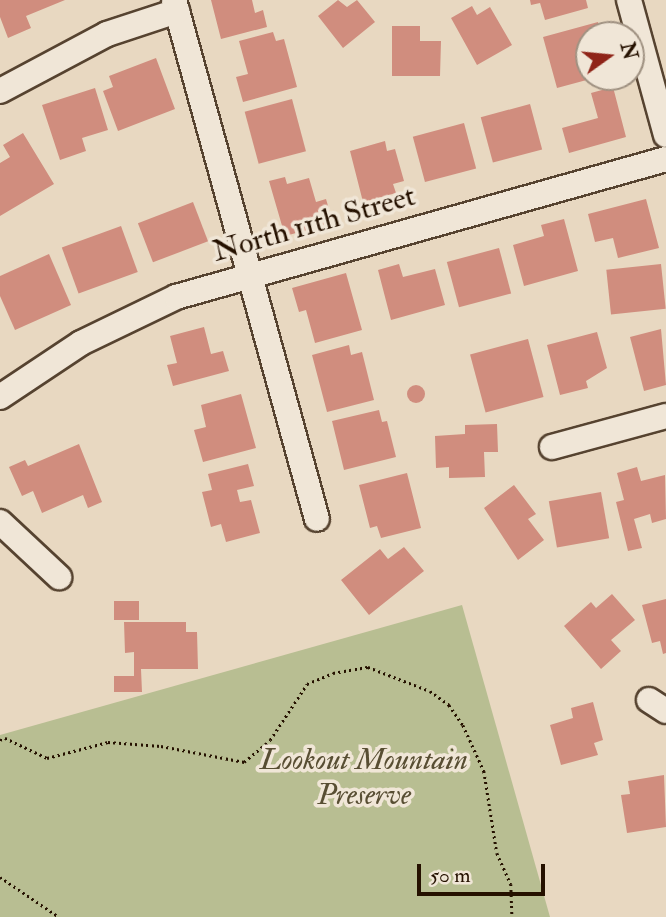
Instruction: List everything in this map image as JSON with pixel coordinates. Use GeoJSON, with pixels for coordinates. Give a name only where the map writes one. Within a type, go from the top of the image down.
{"type":"FeatureCollection","features":[{"type":"Feature","properties":{"kind":"street"},"geometry":{"type":"LineString","coordinates":[[629,0],[666,135]]}},
{"type":"Feature","properties":{"kind":"street"},"geometry":{"type":"LineString","coordinates":[[0,91],[107,34],[176,5],[317,519]]}},
{"type":"Feature","properties":{"kind":"street","name":"North 11th Street"},"geometry":{"type":"LineString","coordinates":[[0,397],[80,343],[176,297],[666,159]]}},
{"type":"Feature","properties":{"kind":"street"},"geometry":{"type":"LineString","coordinates":[[552,447],[666,416]]}},
{"type":"Feature","properties":{"kind":"street"},"geometry":{"type":"LineString","coordinates":[[0,522],[59,577]]}},
{"type":"Feature","properties":{"kind":"path"},"geometry":{"type":"LineString","coordinates":[[0,740],[47,758],[108,742],[161,746],[244,762],[270,740],[307,684],[333,673],[368,667],[430,691],[449,705],[463,725],[484,771],[497,853],[511,884],[512,917]]}},
{"type":"Feature","properties":{"kind":"path"},"geometry":{"type":"LineString","coordinates":[[0,877],[59,917]]}},
{"type":"Feature","properties":{"kind":"green space","name":"Lookout Mountain Preserve"},"geometry":{"type":"Polygon","coordinates":[[[462,605],[550,917],[0,917],[0,735],[462,605]]]}},
{"type":"Feature","properties":{"kind":"building"},"geometry":{"type":"Polygon","coordinates":[[[0,0],[65,0],[26,16],[31,28],[8,38],[0,17],[0,0]]]}},
{"type":"Feature","properties":{"kind":"building"},"geometry":{"type":"Polygon","coordinates":[[[211,0],[252,0],[255,13],[263,10],[267,27],[221,39],[211,0]]]}},
{"type":"Feature","properties":{"kind":"building"},"geometry":{"type":"Polygon","coordinates":[[[338,0],[347,7],[357,0],[375,22],[343,48],[318,16],[338,0]]]}},
{"type":"Feature","properties":{"kind":"building"},"geometry":{"type":"Polygon","coordinates":[[[530,0],[586,0],[588,8],[545,20],[540,3],[531,5],[530,0]]]}},
{"type":"Feature","properties":{"kind":"building"},"geometry":{"type":"Polygon","coordinates":[[[472,6],[477,15],[490,7],[512,45],[477,65],[451,18],[472,6]]]}},
{"type":"Feature","properties":{"kind":"building"},"geometry":{"type":"Polygon","coordinates":[[[392,26],[420,26],[420,41],[441,41],[440,76],[392,76],[392,26]]]}},
{"type":"Feature","properties":{"kind":"building"},"geometry":{"type":"Polygon","coordinates":[[[575,28],[575,83],[557,88],[543,37],[575,28]]]}},
{"type":"Feature","properties":{"kind":"building"},"geometry":{"type":"Polygon","coordinates":[[[273,32],[276,41],[284,39],[297,87],[243,102],[236,77],[248,74],[239,41],[273,32]]]}},
{"type":"Feature","properties":{"kind":"building"},"geometry":{"type":"Polygon","coordinates":[[[156,58],[175,109],[118,131],[103,91],[113,87],[109,76],[156,58]]]}},
{"type":"Feature","properties":{"kind":"building"},"geometry":{"type":"Polygon","coordinates":[[[95,88],[108,130],[82,138],[86,151],[60,160],[42,105],[95,88]]]}},
{"type":"Feature","properties":{"kind":"building"},"geometry":{"type":"Polygon","coordinates":[[[614,91],[626,137],[569,153],[562,128],[598,118],[591,93],[614,91]]]}},
{"type":"Feature","properties":{"kind":"building"},"geometry":{"type":"Polygon","coordinates":[[[292,99],[306,151],[259,164],[245,112],[292,99]]]}},
{"type":"Feature","properties":{"kind":"building"},"geometry":{"type":"Polygon","coordinates":[[[530,104],[542,149],[493,163],[481,117],[530,104]]]}},
{"type":"Feature","properties":{"kind":"building"},"geometry":{"type":"Polygon","coordinates":[[[464,123],[476,168],[425,182],[413,137],[464,123]]]}},
{"type":"Feature","properties":{"kind":"building"},"geometry":{"type":"Polygon","coordinates":[[[23,133],[54,184],[0,216],[0,163],[10,157],[3,145],[23,133]]]}},
{"type":"Feature","properties":{"kind":"building"},"geometry":{"type":"Polygon","coordinates":[[[385,141],[387,151],[395,149],[404,181],[393,184],[396,193],[363,202],[350,151],[385,141]]]}},
{"type":"Feature","properties":{"kind":"building"},"geometry":{"type":"Polygon","coordinates":[[[285,177],[287,184],[309,178],[316,202],[326,199],[333,223],[285,236],[269,181],[285,177]]]}},
{"type":"Feature","properties":{"kind":"building"},"geometry":{"type":"Polygon","coordinates":[[[646,199],[659,248],[618,258],[613,238],[595,242],[588,214],[646,199]]]}},
{"type":"Feature","properties":{"kind":"building"},"geometry":{"type":"Polygon","coordinates":[[[193,202],[208,241],[153,262],[138,223],[193,202]]]}},
{"type":"Feature","properties":{"kind":"building"},"geometry":{"type":"Polygon","coordinates":[[[564,219],[578,271],[524,286],[513,245],[544,236],[541,225],[564,219]]]}},
{"type":"Feature","properties":{"kind":"building"},"geometry":{"type":"Polygon","coordinates":[[[121,226],[138,272],[79,294],[62,248],[121,226]]]}},
{"type":"Feature","properties":{"kind":"building"},"geometry":{"type":"Polygon","coordinates":[[[499,248],[511,293],[459,307],[447,262],[499,248]]]}},
{"type":"Feature","properties":{"kind":"building"},"geometry":{"type":"Polygon","coordinates":[[[49,254],[71,305],[15,330],[0,296],[0,276],[49,254]]]}},
{"type":"Feature","properties":{"kind":"building"},"geometry":{"type":"Polygon","coordinates":[[[399,264],[403,277],[435,269],[445,305],[391,320],[378,270],[399,264]]]}},
{"type":"Feature","properties":{"kind":"building"},"geometry":{"type":"Polygon","coordinates":[[[661,264],[666,309],[611,315],[606,270],[661,264]]]}},
{"type":"Feature","properties":{"kind":"building"},"geometry":{"type":"Polygon","coordinates":[[[346,273],[362,330],[315,343],[306,310],[299,312],[292,288],[346,273]]]}},
{"type":"Feature","properties":{"kind":"building"},"geometry":{"type":"Polygon","coordinates":[[[204,327],[211,354],[223,351],[229,371],[173,386],[167,365],[177,363],[170,336],[204,327]]]}},
{"type":"Feature","properties":{"kind":"building"},"geometry":{"type":"Polygon","coordinates":[[[661,329],[666,385],[644,391],[630,337],[661,329]]]}},
{"type":"Feature","properties":{"kind":"building"},"geometry":{"type":"Polygon","coordinates":[[[597,332],[607,368],[586,381],[588,388],[560,395],[547,345],[597,332]]]}},
{"type":"Feature","properties":{"kind":"building"},"geometry":{"type":"Polygon","coordinates":[[[528,339],[544,397],[486,412],[470,355],[528,339]]]}},
{"type":"Feature","properties":{"kind":"building"},"geometry":{"type":"Polygon","coordinates":[[[349,345],[351,355],[362,352],[374,400],[327,412],[312,355],[349,345]]]}},
{"type":"Feature","properties":{"kind":"building"},"geometry":{"type":"Polygon","coordinates":[[[416,385],[422,388],[425,394],[422,400],[416,403],[410,400],[407,394],[410,388],[416,385]]]}},
{"type":"Feature","properties":{"kind":"building"},"geometry":{"type":"Polygon","coordinates":[[[241,394],[256,448],[203,462],[194,430],[206,427],[201,405],[241,394]]]}},
{"type":"Feature","properties":{"kind":"building"},"geometry":{"type":"Polygon","coordinates":[[[379,410],[382,422],[387,421],[396,457],[344,470],[332,421],[379,410]]]}},
{"type":"Feature","properties":{"kind":"building"},"geometry":{"type":"Polygon","coordinates":[[[497,424],[498,452],[484,452],[485,477],[449,478],[449,467],[436,468],[435,436],[465,434],[465,425],[497,424]]]}},
{"type":"Feature","properties":{"kind":"building"},"geometry":{"type":"Polygon","coordinates":[[[79,444],[102,502],[88,508],[83,495],[42,513],[33,491],[22,496],[9,467],[25,460],[28,466],[79,444]]]}},
{"type":"Feature","properties":{"kind":"building"},"geometry":{"type":"Polygon","coordinates":[[[248,464],[254,486],[237,490],[240,502],[251,500],[260,533],[226,542],[221,524],[211,527],[202,492],[212,490],[208,474],[248,464]]]}},
{"type":"Feature","properties":{"kind":"building"},"geometry":{"type":"Polygon","coordinates":[[[637,467],[641,481],[665,475],[666,519],[652,523],[650,514],[634,519],[642,548],[628,551],[616,502],[624,500],[617,473],[637,467]]]}},
{"type":"Feature","properties":{"kind":"building"},"geometry":{"type":"Polygon","coordinates":[[[407,473],[421,528],[381,538],[377,526],[370,528],[359,485],[407,473]]]}},
{"type":"Feature","properties":{"kind":"building"},"geometry":{"type":"Polygon","coordinates":[[[514,485],[536,514],[528,519],[544,540],[518,560],[484,508],[514,485]]]}},
{"type":"Feature","properties":{"kind":"building"},"geometry":{"type":"Polygon","coordinates":[[[601,492],[609,538],[557,547],[549,501],[601,492]]]}},
{"type":"Feature","properties":{"kind":"building"},"geometry":{"type":"Polygon","coordinates":[[[404,547],[424,571],[369,615],[341,580],[380,549],[388,559],[404,547]]]}},
{"type":"Feature","properties":{"kind":"building"},"geometry":{"type":"Polygon","coordinates":[[[612,594],[635,620],[611,640],[621,651],[601,669],[564,626],[591,602],[596,608],[612,594]]]}},
{"type":"Feature","properties":{"kind":"building"},"geometry":{"type":"Polygon","coordinates":[[[666,599],[666,653],[663,654],[660,641],[652,643],[642,605],[666,599]]]}},
{"type":"Feature","properties":{"kind":"building"},"geometry":{"type":"Polygon","coordinates":[[[114,601],[139,601],[139,620],[114,620],[114,601]]]}},
{"type":"Feature","properties":{"kind":"building"},"geometry":{"type":"Polygon","coordinates":[[[124,622],[186,622],[186,632],[197,632],[198,669],[141,669],[142,692],[114,692],[114,676],[134,676],[134,652],[125,653],[124,622]]]}},
{"type":"Feature","properties":{"kind":"building"},"geometry":{"type":"Polygon","coordinates":[[[593,702],[603,740],[594,743],[598,755],[561,765],[550,725],[573,718],[571,708],[593,702]]]}},
{"type":"Feature","properties":{"kind":"building"},"geometry":{"type":"Polygon","coordinates":[[[664,775],[666,827],[627,833],[621,795],[630,794],[628,781],[664,775]]]}}]}
